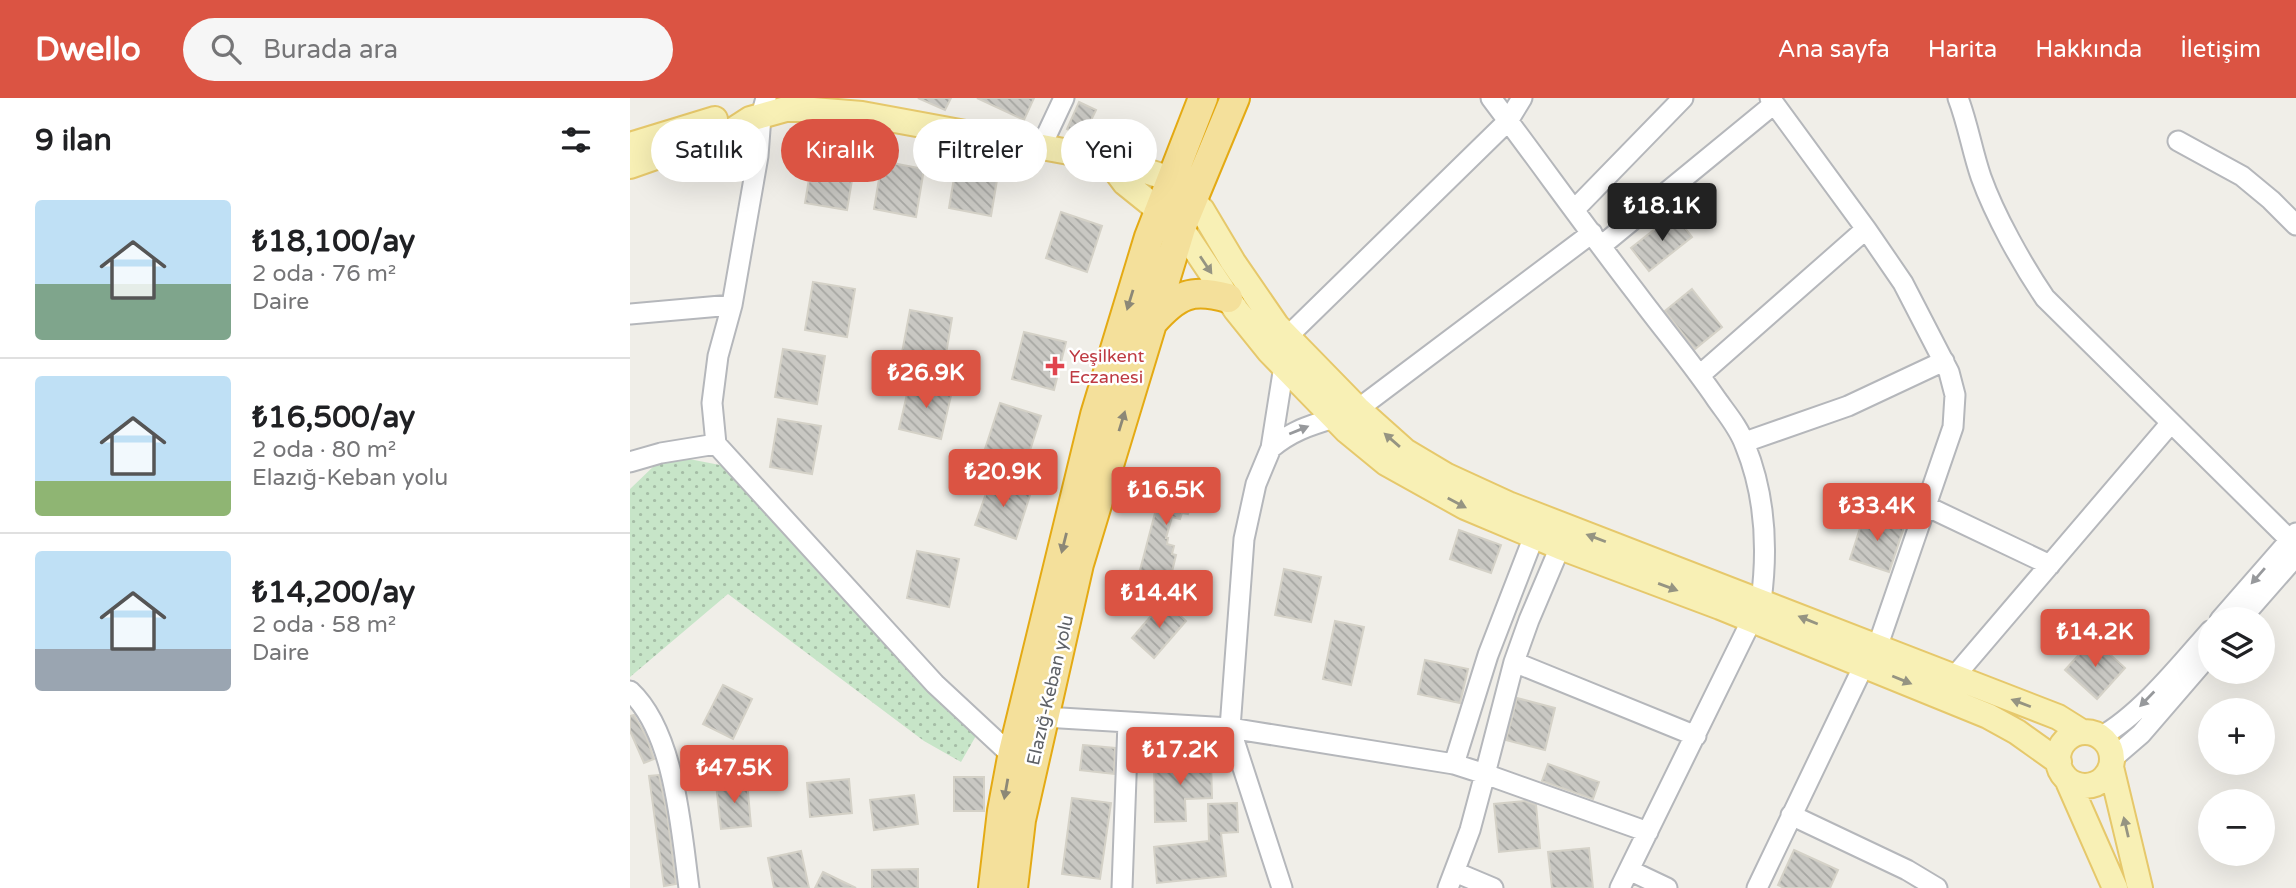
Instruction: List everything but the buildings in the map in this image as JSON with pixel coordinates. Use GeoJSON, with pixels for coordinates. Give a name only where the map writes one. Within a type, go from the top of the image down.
{"type":"FeatureCollection","features":[{"type":"Feature","properties":{"kind":"highway","name":"Elazığ-Keban yolu"},"geometry":{"type":"LineString","coordinates":[[993,888],[1002,811],[1013,752],[1096,415],[1158,209],[1203,98]]}},
{"type":"Feature","properties":{"kind":"highway","name":"Elazığ-Keban yolu"},"geometry":{"type":"LineString","coordinates":[[1013,888],[1021,820],[1079,564],[1181,228],[1236,98]]}},
{"type":"Feature","properties":{"kind":"highway"},"geometry":{"type":"LineString","coordinates":[[1152,324],[1165,309],[1184,295],[1206,292],[1228,298]]}},
{"type":"Feature","properties":{"kind":"main road"},"geometry":{"type":"LineString","coordinates":[[630,145],[728,115],[759,111],[866,106],[921,119]]}},
{"type":"Feature","properties":{"kind":"main road"},"geometry":{"type":"LineString","coordinates":[[630,166],[733,130],[759,111]]}},
{"type":"Feature","properties":{"kind":"main road"},"geometry":{"type":"LineString","coordinates":[[1157,174],[1171,179],[1202,210],[1263,308],[1287,337],[1405,452],[1507,505],[1870,657],[2017,732],[2074,783],[2089,786],[2103,779],[2112,763]]}},
{"type":"Feature","properties":{"kind":"main road"},"geometry":{"type":"LineString","coordinates":[[1124,182],[1181,228],[1228,298],[1269,351],[1334,418],[1385,463],[1465,507],[1560,547],[1720,607],[1757,611]]}},
{"type":"Feature","properties":{"kind":"main road"},"geometry":{"type":"LineString","coordinates":[[1870,657],[1954,677],[2058,717],[2108,744],[2140,888]]}},
{"type":"Feature","properties":{"kind":"main road"},"geometry":{"type":"LineString","coordinates":[[2091,734],[2074,734],[2059,751],[2063,771],[2115,888]]}},
{"type":"Feature","properties":{"kind":"street"},"geometry":{"type":"LineString","coordinates":[[1047,134],[1064,98]]}},
{"type":"Feature","properties":{"kind":"street"},"geometry":{"type":"LineString","coordinates":[[1491,98],[1700,375],[1745,442],[1755,475],[1762,516],[1765,574],[1757,611],[1625,879],[1667,888]]}},
{"type":"Feature","properties":{"kind":"street"},"geometry":{"type":"LineString","coordinates":[[1287,337],[1508,121],[1522,98]]}},
{"type":"Feature","properties":{"kind":"street"},"geometry":{"type":"LineString","coordinates":[[1574,210],[1683,98]]}},
{"type":"Feature","properties":{"kind":"street"},"geometry":{"type":"LineString","coordinates":[[1958,98],[1983,181],[2021,260],[2039,289],[2055,309],[2170,424],[2294,543]]}},
{"type":"Feature","properties":{"kind":"street"},"geometry":{"type":"LineString","coordinates":[[1358,409],[1597,240],[1772,101],[1902,283],[1944,361],[1953,384],[1955,416],[1926,506],[1870,657],[1757,888]]}},
{"type":"Feature","properties":{"kind":"street"},"geometry":{"type":"LineString","coordinates":[[759,111],[758,156],[732,305],[718,356],[712,403],[716,444],[935,684],[1006,750],[1013,752]]}},
{"type":"Feature","properties":{"kind":"street"},"geometry":{"type":"LineString","coordinates":[[2178,141],[2242,176],[2296,225]]}},
{"type":"Feature","properties":{"kind":"street"},"geometry":{"type":"LineString","coordinates":[[1700,375],[1866,229]]}},
{"type":"Feature","properties":{"kind":"street"},"geometry":{"type":"LineString","coordinates":[[630,314],[732,305]]}},
{"type":"Feature","properties":{"kind":"street"},"geometry":{"type":"LineString","coordinates":[[1745,442],[1848,406],[1944,361]]}},
{"type":"Feature","properties":{"kind":"street"},"geometry":{"type":"LineString","coordinates":[[1282,888],[1230,728],[1244,539],[1256,484],[1271,448],[1284,366]]}},
{"type":"Feature","properties":{"kind":"street"},"geometry":{"type":"LineString","coordinates":[[1271,448],[1287,435],[1334,418]]}},
{"type":"Feature","properties":{"kind":"street"},"geometry":{"type":"LineString","coordinates":[[1954,677],[2170,424]]}},
{"type":"Feature","properties":{"kind":"street"},"geometry":{"type":"LineString","coordinates":[[630,462],[661,453],[716,444]]}},
{"type":"Feature","properties":{"kind":"street"},"geometry":{"type":"LineString","coordinates":[[1926,506],[2050,565]]}},
{"type":"Feature","properties":{"kind":"street"},"geometry":{"type":"LineString","coordinates":[[1454,764],[1488,655],[1534,536]]}},
{"type":"Feature","properties":{"kind":"street"},"geometry":{"type":"LineString","coordinates":[[2232,607],[2294,543]]}},
{"type":"Feature","properties":{"kind":"street"},"geometry":{"type":"LineString","coordinates":[[2249,607],[2294,543]]}},
{"type":"Feature","properties":{"kind":"street"},"geometry":{"type":"LineString","coordinates":[[1493,888],[1451,880],[1470,830],[1514,662],[1560,547]]}},
{"type":"Feature","properties":{"kind":"street"},"geometry":{"type":"LineString","coordinates":[[2091,734],[2115,729],[2198,644]]}},
{"type":"Feature","properties":{"kind":"street"},"geometry":{"type":"LineString","coordinates":[[1514,662],[1696,736]]}},
{"type":"Feature","properties":{"kind":"street"},"geometry":{"type":"LineString","coordinates":[[2112,763],[2198,668]]}},
{"type":"Feature","properties":{"kind":"street"},"geometry":{"type":"LineString","coordinates":[[630,691],[643,704],[663,744],[680,817],[689,888]]}},
{"type":"Feature","properties":{"kind":"street"},"geometry":{"type":"LineString","coordinates":[[1044,717],[1230,728],[1454,764],[1648,832]]}},
{"type":"Feature","properties":{"kind":"street"},"geometry":{"type":"LineString","coordinates":[[1122,888],[1128,722]]}},
{"type":"Feature","properties":{"kind":"street"},"geometry":{"type":"LineString","coordinates":[[1791,815],[1908,870],[1937,888]]}},
{"type":"Feature","properties":{"kind":"green space"},"geometry":{"type":"Polygon","coordinates":[[[689,459],[725,466],[977,734],[961,762],[924,741],[728,594],[630,677],[630,489],[656,464],[689,459]]]}},
{"type":"Feature","properties":{"kind":"place","name":"Yeşilkent Eczanesi"},"geometry":{"type":"Point","coordinates":[1055,366]}}]}
